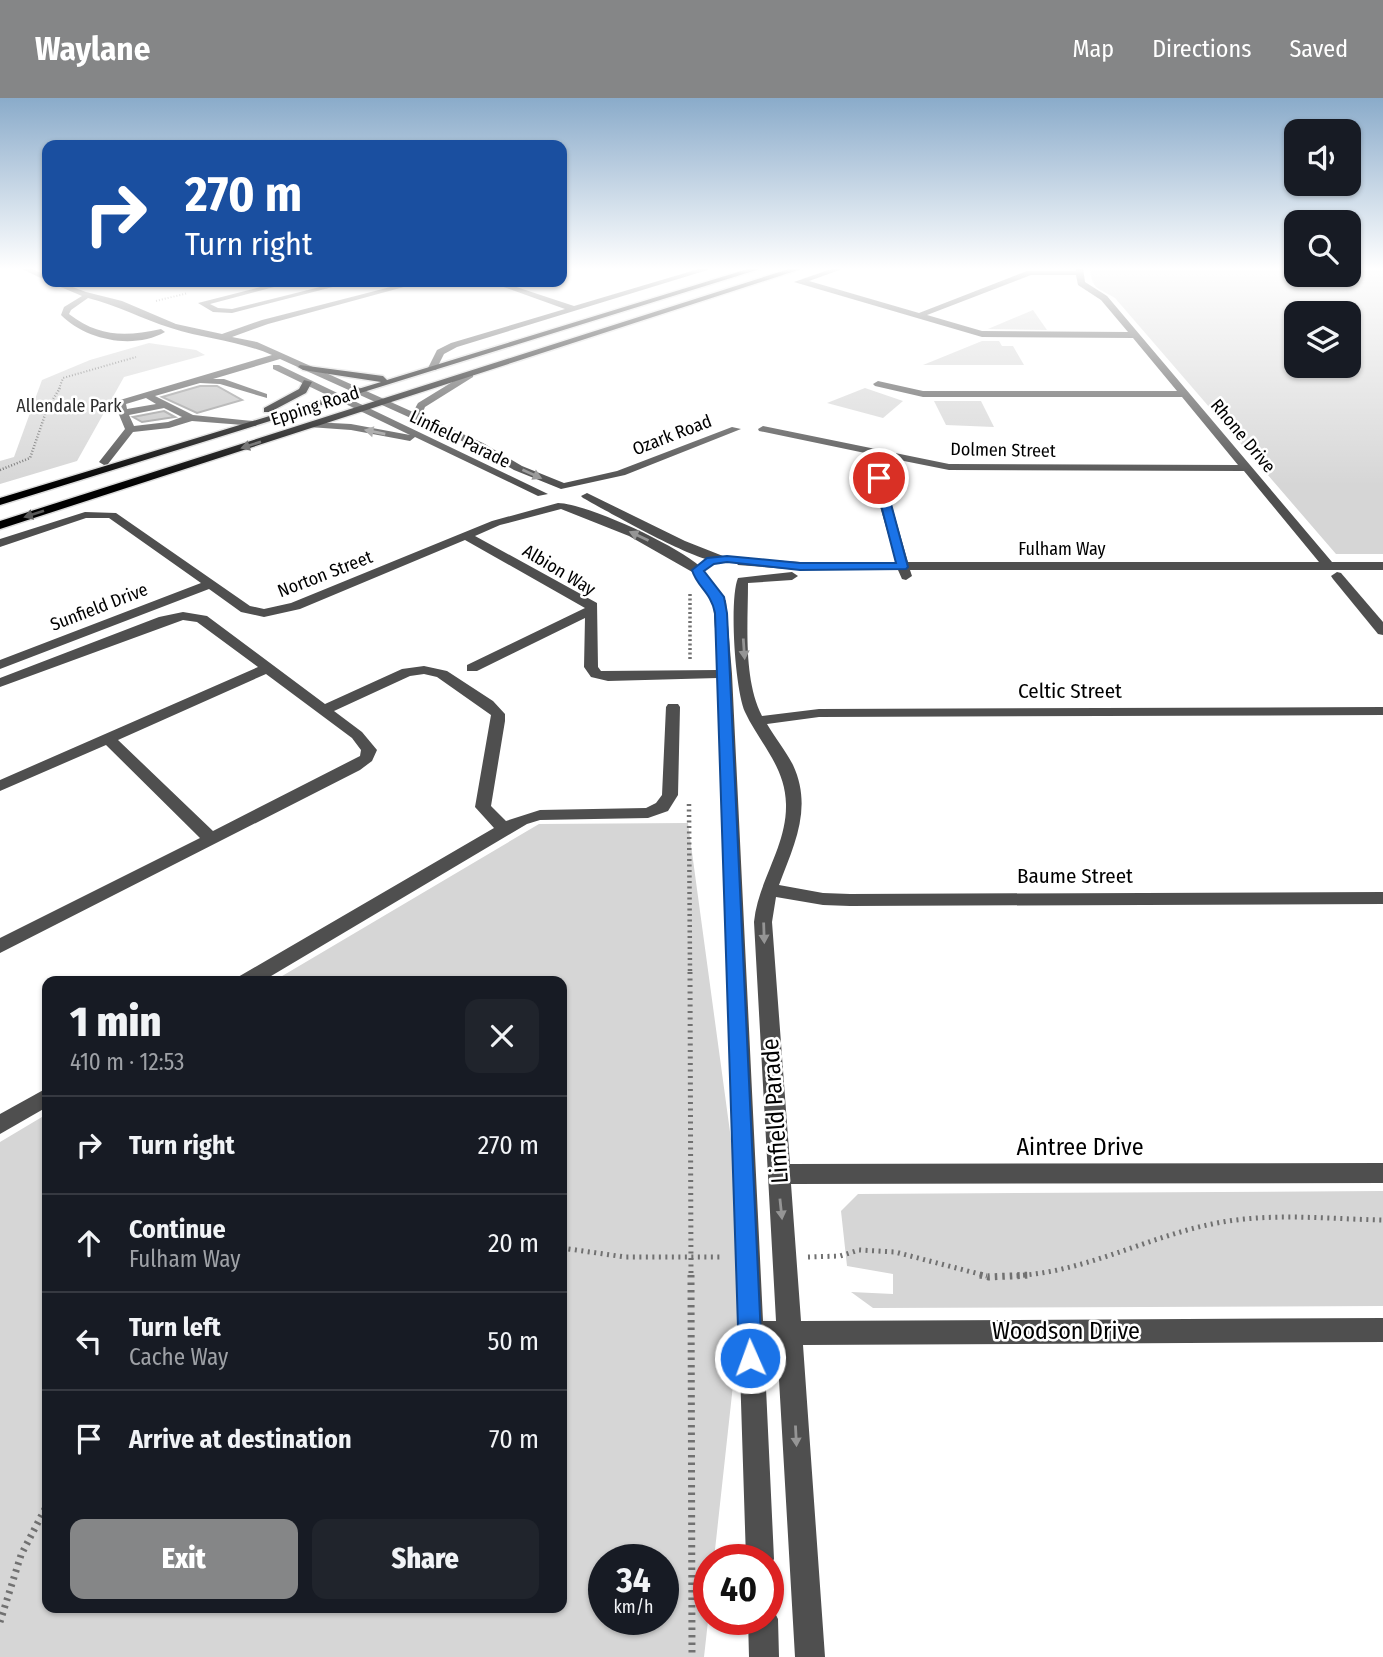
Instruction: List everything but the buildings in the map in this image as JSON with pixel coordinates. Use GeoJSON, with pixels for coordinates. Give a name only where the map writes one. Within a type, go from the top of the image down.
{"type":"FeatureCollection","features":[{"type":"Feature","properties":{"kind":"main road","name":"Epping Road"},"geometry":{"type":"LineString","coordinates":[[0,502],[522,341]]}},
{"type":"Feature","properties":{"kind":"main road","name":"Epping Road"},"geometry":{"type":"LineString","coordinates":[[0,525],[576,341]]}},
{"type":"Feature","properties":{"kind":"main road"},"geometry":{"type":"LineString","coordinates":[[303,366],[366,378],[397,379]]}},
{"type":"Feature","properties":{"kind":"main road"},"geometry":{"type":"LineString","coordinates":[[0,494],[262,412],[293,398],[303,391],[307,382]]}},
{"type":"Feature","properties":{"kind":"street","name":"Linfield Parade"},"geometry":{"type":"LineString","coordinates":[[204,341],[262,361],[437,443],[542,496],[547,503],[594,516],[659,546],[719,601],[725,674],[759,1544]]}},
{"type":"Feature","properties":{"kind":"street","name":"Linfield Parade"},"geometry":{"type":"LineString","coordinates":[[242,341],[303,366],[564,486],[580,488],[587,495]]}},
{"type":"Feature","properties":{"kind":"street","name":"Epping Road"},"geometry":{"type":"LineString","coordinates":[[433,368],[440,352],[467,341]]}},
{"type":"Feature","properties":{"kind":"street","name":"Rhone Drive"},"geometry":{"type":"LineString","coordinates":[[1140,341],[1333,571]]}},
{"type":"Feature","properties":{"kind":"street"},"geometry":{"type":"LineString","coordinates":[[126,422],[120,405],[123,402],[280,356]]}},
{"type":"Feature","properties":{"kind":"street"},"geometry":{"type":"LineString","coordinates":[[424,421],[418,412],[421,405],[470,375]]}},
{"type":"Feature","properties":{"kind":"street"},"geometry":{"type":"LineString","coordinates":[[164,388],[218,380],[264,396]]}},
{"type":"Feature","properties":{"kind":"street"},"geometry":{"type":"LineString","coordinates":[[878,384],[923,394],[1184,394]]}},
{"type":"Feature","properties":{"kind":"street"},"geometry":{"type":"LineString","coordinates":[[145,394],[191,418],[252,424]]}},
{"type":"Feature","properties":{"kind":"street"},"geometry":{"type":"LineString","coordinates":[[104,461],[126,422],[164,405]]}},
{"type":"Feature","properties":{"kind":"street"},"geometry":{"type":"LineString","coordinates":[[126,422],[174,411]]}},
{"type":"Feature","properties":{"kind":"street"},"geometry":{"type":"LineString","coordinates":[[126,422],[169,425],[191,418]]}},
{"type":"Feature","properties":{"kind":"street"},"geometry":{"type":"LineString","coordinates":[[313,425],[351,427],[437,443]]}},
{"type":"Feature","properties":{"kind":"street","name":"Ozark Road"},"geometry":{"type":"LineString","coordinates":[[621,473],[736,429]]}},
{"type":"Feature","properties":{"kind":"street","name":"Dolmen Street"},"geometry":{"type":"LineString","coordinates":[[763,429],[937,466],[1246,468]]}},
{"type":"Feature","properties":{"kind":"street"},"geometry":{"type":"LineString","coordinates":[[895,458],[880,475],[879,482],[904,571]]}},
{"type":"Feature","properties":{"kind":"street","name":"Norton Street"},"geometry":{"type":"LineString","coordinates":[[0,543],[85,515],[103,513],[119,519],[246,609],[271,612],[296,606],[496,523],[542,496],[549,489],[621,473]]}},
{"type":"Feature","properties":{"kind":"street","name":"Norton Street"},"geometry":{"type":"LineString","coordinates":[[496,523],[577,504],[621,473]]}},
{"type":"Feature","properties":{"kind":"street"},"geometry":{"type":"LineString","coordinates":[[587,495],[681,544],[719,559],[743,575]]}},
{"type":"Feature","properties":{"kind":"street","name":"Albion Way"},"geometry":{"type":"LineString","coordinates":[[466,536],[592,606],[592,610],[472,668]]}},
{"type":"Feature","properties":{"kind":"street"},"geometry":{"type":"LineString","coordinates":[[719,559],[705,563],[696,579],[716,584],[743,575]]}},
{"type":"Feature","properties":{"kind":"street","name":"Fulham Way"},"geometry":{"type":"LineString","coordinates":[[743,575],[904,571],[1333,571],[1383,566]]}},
{"type":"Feature","properties":{"kind":"street"},"geometry":{"type":"LineString","coordinates":[[1333,571],[1383,631]]}},
{"type":"Feature","properties":{"kind":"street","name":"Fulham Way"},"geometry":{"type":"LineString","coordinates":[[1333,571],[1383,576]]}},
{"type":"Feature","properties":{"kind":"street","name":"Linfield Parade"},"geometry":{"type":"LineString","coordinates":[[743,575],[747,694],[757,721],[785,761],[794,804],[790,839],[768,889],[764,930],[810,1657]]}},
{"type":"Feature","properties":{"kind":"street","name":"Sunfield Drive"},"geometry":{"type":"LineString","coordinates":[[0,665],[211,584]]}},
{"type":"Feature","properties":{"kind":"street"},"geometry":{"type":"LineString","coordinates":[[592,610],[591,667],[596,674],[608,677],[725,674]]}},
{"type":"Feature","properties":{"kind":"street"},"geometry":{"type":"LineString","coordinates":[[0,684],[178,616],[202,619],[366,742],[369,750],[367,758],[354,767],[0,946]]}},
{"type":"Feature","properties":{"kind":"street"},"geometry":{"type":"LineString","coordinates":[[0,786],[268,668]]}},
{"type":"Feature","properties":{"kind":"street"},"geometry":{"type":"LineString","coordinates":[[324,710],[407,672],[424,670],[442,674],[488,704],[498,714],[498,721],[483,807],[505,830]]}},
{"type":"Feature","properties":{"kind":"street"},"geometry":{"type":"LineString","coordinates":[[255,976],[521,820],[540,815],[648,813],[662,807],[670,795],[673,707]]}},
{"type":"Feature","properties":{"kind":"street","name":"Celtic Street"},"geometry":{"type":"LineString","coordinates":[[757,721],[819,713],[1383,711]]}},
{"type":"Feature","properties":{"kind":"street"},"geometry":{"type":"LineString","coordinates":[[108,739],[212,840]]}},
{"type":"Feature","properties":{"kind":"street","name":"Baume Street"},"geometry":{"type":"LineString","coordinates":[[768,889],[823,899],[850,900],[1383,898]]}},
{"type":"Feature","properties":{"kind":"street"},"geometry":{"type":"LineString","coordinates":[[0,1125],[42,1100]]}},
{"type":"Feature","properties":{"kind":"street","name":"Aintree Drive"},"geometry":{"type":"LineString","coordinates":[[778,1174],[1383,1173]]}},
{"type":"Feature","properties":{"kind":"street","name":"Woodson Drive"},"geometry":{"type":"LineString","coordinates":[[749,1333],[1383,1330]]}},
{"type":"Feature","properties":{"kind":"street"},"geometry":{"type":"LineString","coordinates":[[763,1635],[764,1657]]}},
{"type":"Feature","properties":{"kind":"path"},"geometry":{"type":"LineString","coordinates":[[0,470],[30,458],[47,409],[58,394],[63,378],[144,354]]}},
{"type":"Feature","properties":{"kind":"path"},"geometry":{"type":"LineString","coordinates":[[690,674],[696,579]]}},
{"type":"Feature","properties":{"kind":"path"},"geometry":{"type":"LineString","coordinates":[[689,796],[692,1657]]}},
{"type":"Feature","properties":{"kind":"path"},"geometry":{"type":"LineString","coordinates":[[786,1258],[840,1256],[859,1251],[895,1252],[989,1277],[1023,1276],[1070,1268],[1211,1224],[1288,1217],[1383,1220]]}},
{"type":"Feature","properties":{"kind":"path"},"geometry":{"type":"LineString","coordinates":[[567,1249],[625,1257],[747,1257]]}},
{"type":"Feature","properties":{"kind":"path"},"geometry":{"type":"LineString","coordinates":[[0,1622],[21,1555],[42,1515]]}},
{"type":"Feature","properties":{"kind":"green space"},"geometry":{"type":"Polygon","coordinates":[[[982,341],[999,341],[1002,346],[1013,346],[1024,365],[923,365],[982,341]]]}},
{"type":"Feature","properties":{"kind":"green space"},"geometry":{"type":"Polygon","coordinates":[[[1152,341],[1284,341],[1284,378],[1361,378],[1361,341],[1383,341],[1383,554],[1336,554],[1152,341]]]}},
{"type":"Feature","properties":{"kind":"green space","name":"Allendale Park"},"geometry":{"type":"Polygon","coordinates":[[[149,343],[196,350],[205,355],[124,377],[77,461],[0,484],[0,461],[14,457],[42,380],[90,360],[149,343]]]}},
{"type":"Feature","properties":{"kind":"green space"},"geometry":{"type":"Polygon","coordinates":[[[865,388],[903,401],[883,418],[827,403],[865,388]]]}},
{"type":"Feature","properties":{"kind":"green space"},"geometry":{"type":"Polygon","coordinates":[[[934,401],[981,401],[994,427],[946,425],[934,401]]]}},
{"type":"Feature","properties":{"kind":"green space"},"geometry":{"type":"Polygon","coordinates":[[[688,823],[747,1257],[716,1544],[693,1544],[693,1635],[706,1635],[704,1657],[0,1657],[0,1142],[42,1117],[42,1613],[567,1613],[567,976],[282,976],[539,824],[688,823]]]}},
{"type":"Feature","properties":{"kind":"green space"},"geometry":{"type":"Polygon","coordinates":[[[1383,1191],[1383,1306],[873,1308],[851,1292],[893,1294],[893,1274],[847,1266],[841,1211],[858,1194],[1383,1191]]]}},
{"type":"Feature","properties":{"kind":"route"},"geometry":{"type":"LineString","coordinates":[[750,1358],[721,613],[718,597],[698,574],[698,570],[705,563],[727,559],[768,565],[902,567],[879,478]]}}]}
